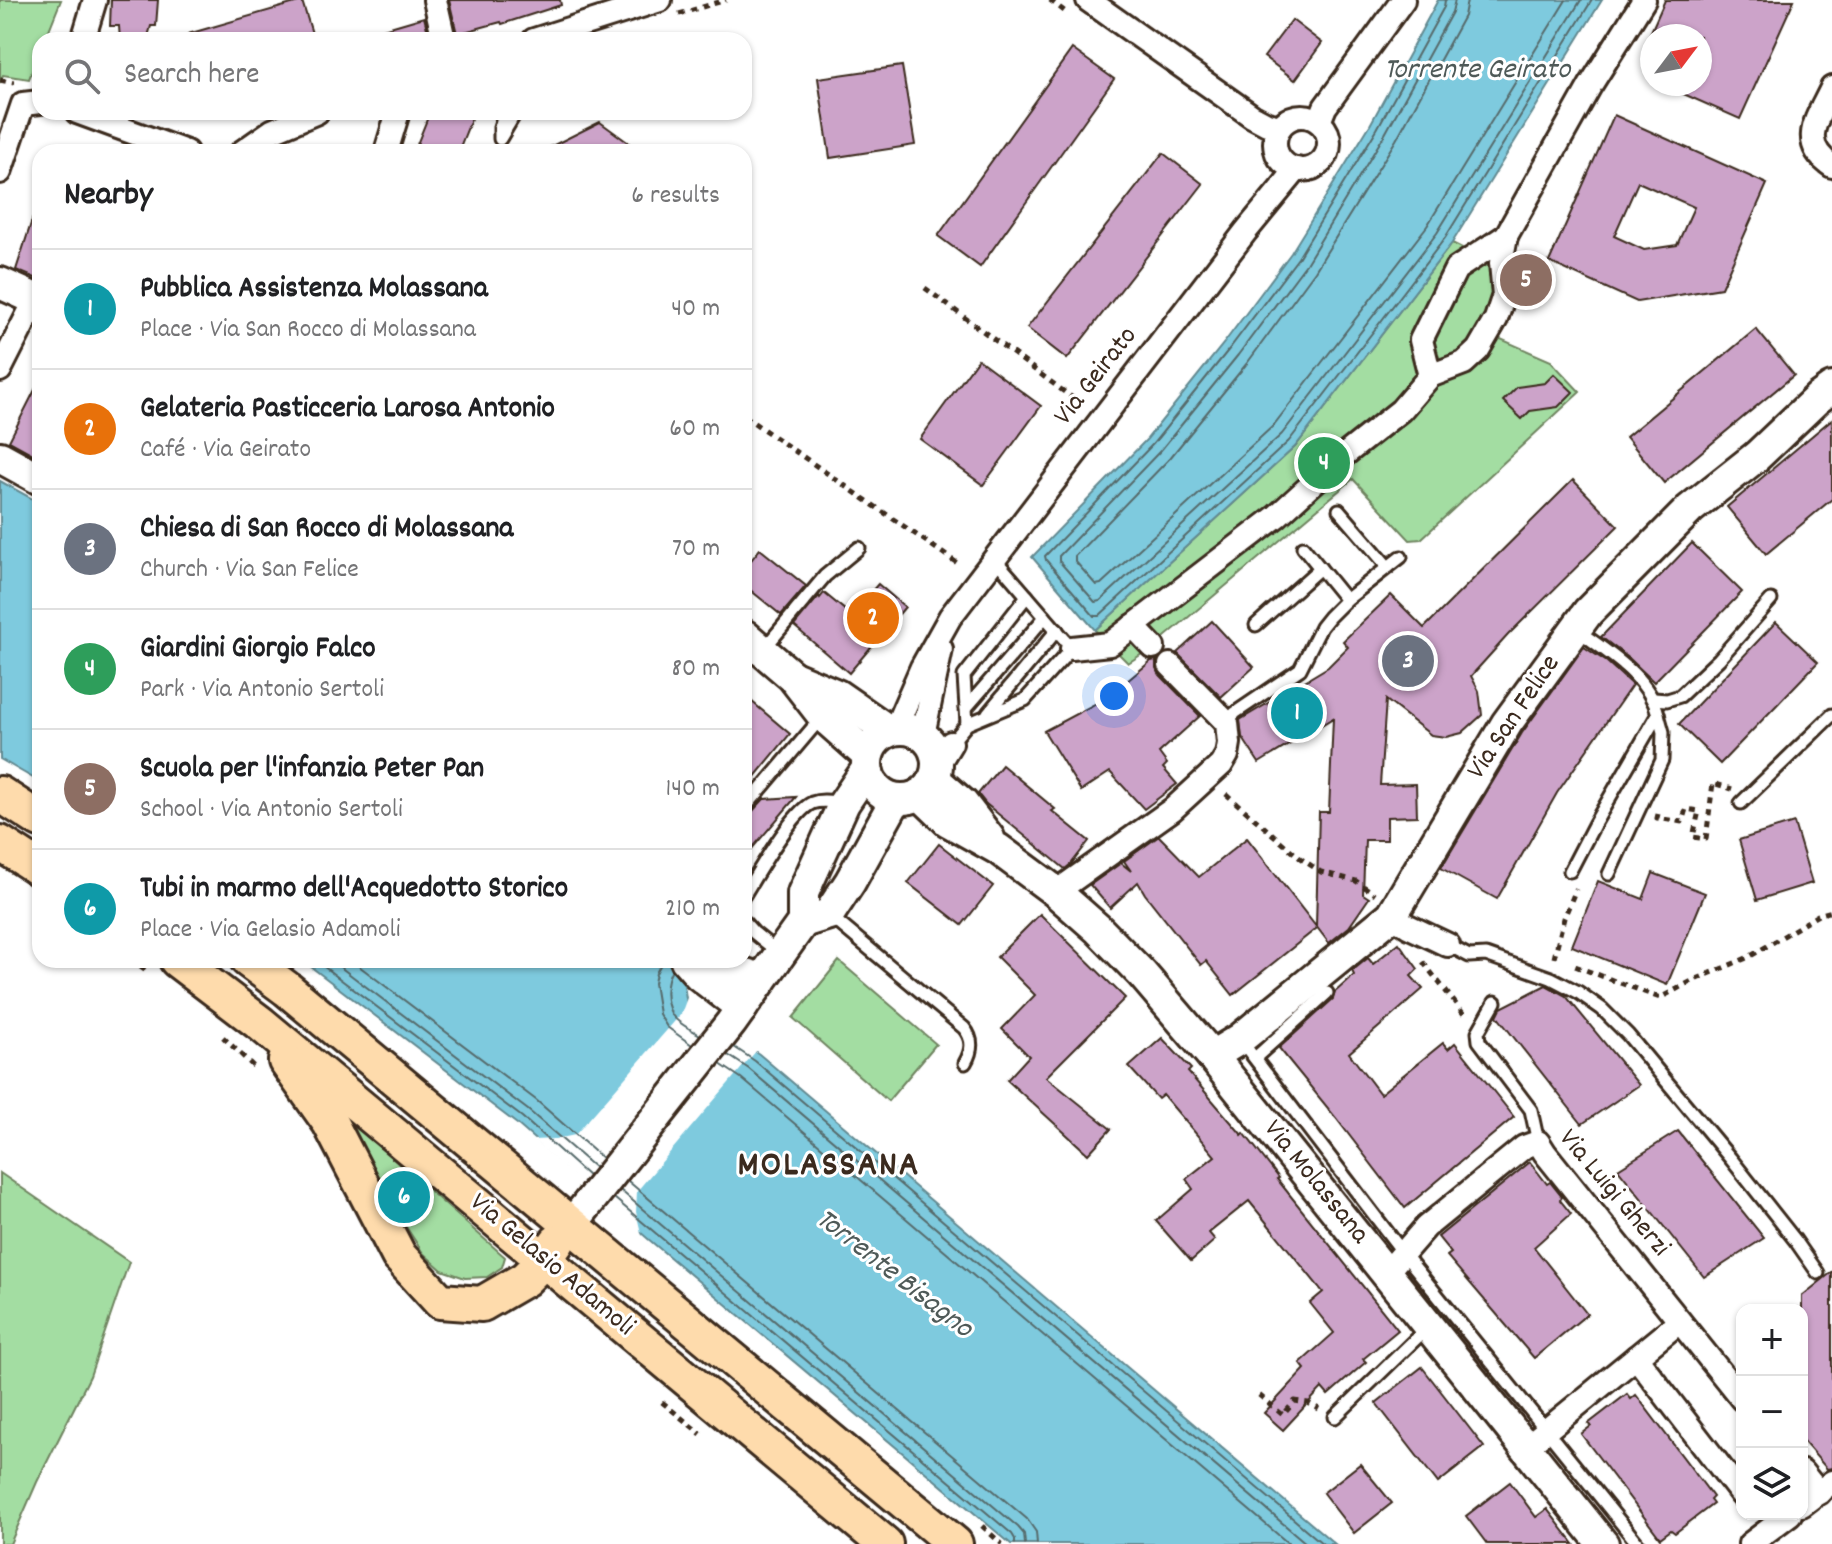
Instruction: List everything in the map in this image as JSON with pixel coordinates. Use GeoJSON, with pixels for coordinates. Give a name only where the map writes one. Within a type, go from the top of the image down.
{"type":"FeatureCollection","features":[{"type":"Feature","properties":{"kind":"main road"},"geometry":{"type":"LineString","coordinates":[[0,283],[32,297]]}},
{"type":"Feature","properties":{"kind":"main road","name":"Via San Felice"},"geometry":{"type":"LineString","coordinates":[[1212,1056],[1248,1048],[1392,915],[1507,723],[1588,612],[1690,509],[1757,456],[1832,388]]}},
{"type":"Feature","properties":{"kind":"main road"},"geometry":{"type":"LineString","coordinates":[[0,457],[32,475]]}},
{"type":"Feature","properties":{"kind":"main road","name":"Via Molassana"},"geometry":{"type":"LineString","coordinates":[[753,643],[792,676],[823,716],[867,762],[870,780],[885,796],[918,760]]}},
{"type":"Feature","properties":{"kind":"main road","name":"Via Molassana"},"geometry":{"type":"LineString","coordinates":[[792,676],[837,695],[918,760],[963,804],[998,849],[1056,892],[1142,974],[1396,1263],[1428,1327],[1537,1439],[1603,1544]]}},
{"type":"Feature","properties":{"kind":"main road"},"geometry":{"type":"LineString","coordinates":[[261,1024],[330,1123],[399,1256],[440,1301],[482,1304],[525,1279],[544,1260],[737,1016],[781,954],[816,918],[850,882],[918,760],[875,739],[867,762],[844,803],[803,893],[816,918]]}},
{"type":"Feature","properties":{"kind":"main road"},"geometry":{"type":"LineString","coordinates":[[0,794],[32,815]]}},
{"type":"Feature","properties":{"kind":"main road"},"geometry":{"type":"LineString","coordinates":[[0,843],[32,864]]}},
{"type":"Feature","properties":{"kind":"main road","name":"Via Gelasio Adamoli"},"geometry":{"type":"LineString","coordinates":[[188,968],[261,1024],[885,1544]]}},
{"type":"Feature","properties":{"kind":"main road","name":"Via Gelasio Adamoli"},"geometry":{"type":"LineString","coordinates":[[259,968],[581,1212],[955,1544]]}},
{"type":"Feature","properties":{"kind":"main road"},"geometry":{"type":"LineString","coordinates":[[693,968],[737,1016]]}},
{"type":"Feature","properties":{"kind":"main road"},"geometry":{"type":"LineString","coordinates":[[726,968],[762,979]]}},
{"type":"Feature","properties":{"kind":"street"},"geometry":{"type":"LineString","coordinates":[[85,32],[95,0]]}},
{"type":"Feature","properties":{"kind":"street"},"geometry":{"type":"LineString","coordinates":[[435,0],[442,32]]}},
{"type":"Feature","properties":{"kind":"street"},"geometry":{"type":"LineString","coordinates":[[563,32],[660,0]]}},
{"type":"Feature","properties":{"kind":"street"},"geometry":{"type":"LineString","coordinates":[[1088,0],[1252,116],[1280,127]]}},
{"type":"Feature","properties":{"kind":"street"},"geometry":{"type":"LineString","coordinates":[[1297,169],[1282,161],[1277,153],[1275,144],[1280,127],[1294,117],[1311,117],[1319,122],[1325,107],[1403,0]]}},
{"type":"Feature","properties":{"kind":"street"},"geometry":{"type":"LineString","coordinates":[[1072,648],[1110,644],[1277,516],[1343,456],[1401,410],[1430,376],[1464,363],[1478,350],[1496,319],[1504,295],[1501,263],[1506,236],[1590,86],[1644,0]]}},
{"type":"Feature","properties":{"kind":"street"},"geometry":{"type":"LineString","coordinates":[[1832,88],[1812,135],[1819,157],[1832,166]]}},
{"type":"Feature","properties":{"kind":"street"},"geometry":{"type":"LineString","coordinates":[[0,172],[23,104],[32,103]]}},
{"type":"Feature","properties":{"kind":"street"},"geometry":{"type":"LineString","coordinates":[[99,120],[164,144]]}},
{"type":"Feature","properties":{"kind":"street"},"geometry":{"type":"LineString","coordinates":[[251,144],[298,120]]}},
{"type":"Feature","properties":{"kind":"street"},"geometry":{"type":"LineString","coordinates":[[388,144],[396,120]]}},
{"type":"Feature","properties":{"kind":"street","name":"Via Geirato"},"geometry":{"type":"LineString","coordinates":[[918,760],[946,624],[1246,231],[1297,169],[1315,166],[1326,154],[1328,136],[1319,122]]}},
{"type":"Feature","properties":{"kind":"street"},"geometry":{"type":"LineString","coordinates":[[1430,376],[1421,340],[1456,269],[1506,236]]}},
{"type":"Feature","properties":{"kind":"street"},"geometry":{"type":"LineString","coordinates":[[0,370],[32,311]]}},
{"type":"Feature","properties":{"kind":"street"},"geometry":{"type":"LineString","coordinates":[[1133,626],[1153,647]]}},
{"type":"Feature","properties":{"kind":"street"},"geometry":{"type":"LineString","coordinates":[[1056,892],[1173,809],[1221,765],[1227,755],[1227,723],[1170,665]]}},
{"type":"Feature","properties":{"kind":"street"},"geometry":{"type":"LineString","coordinates":[[1392,915],[1448,945]]}},
{"type":"Feature","properties":{"kind":"street","name":"Via Luigi Gherzi"},"geometry":{"type":"LineString","coordinates":[[1396,1263],[1426,1227],[1524,1147],[1538,1142],[1736,1392]]}},
{"type":"Feature","properties":{"kind":"street"},"geometry":{"type":"LineString","coordinates":[[1537,1439],[1679,1322]]}},
{"type":"Feature","properties":{"kind":"street"},"geometry":{"type":"LineString","coordinates":[[1636,1357],[1736,1487]]}},
{"type":"Feature","properties":{"kind":"street"},"geometry":{"type":"LineString","coordinates":[[1750,1544],[1763,1522]]}},
{"type":"Feature","properties":{"kind":"lane"},"geometry":{"type":"LineString","coordinates":[[502,120],[500,139],[511,120]]}},
{"type":"Feature","properties":{"kind":"lane"},"geometry":{"type":"LineString","coordinates":[[1339,510],[1388,567]]}},
{"type":"Feature","properties":{"kind":"lane"},"geometry":{"type":"LineString","coordinates":[[1303,547],[1346,600]]}},
{"type":"Feature","properties":{"kind":"lane"},"geometry":{"type":"LineString","coordinates":[[753,643],[859,548]]}},
{"type":"Feature","properties":{"kind":"lane"},"geometry":{"type":"LineString","coordinates":[[1227,723],[1235,713],[1300,669],[1321,627],[1346,600],[1401,557]]}},
{"type":"Feature","properties":{"kind":"lane"},"geometry":{"type":"LineString","coordinates":[[918,760],[967,724],[1025,700],[1072,648],[994,558]]}},
{"type":"Feature","properties":{"kind":"lane"},"geometry":{"type":"LineString","coordinates":[[1256,625],[1320,568]]}},
{"type":"Feature","properties":{"kind":"lane"},"geometry":{"type":"LineString","coordinates":[[967,724],[964,676],[1027,596]]}},
{"type":"Feature","properties":{"kind":"lane"},"geometry":{"type":"LineString","coordinates":[[1654,699],[1667,700],[1680,696],[1719,659],[1771,600]]}},
{"type":"Feature","properties":{"kind":"lane"},"geometry":{"type":"LineString","coordinates":[[966,708],[1045,617]]}},
{"type":"Feature","properties":{"kind":"lane"},"geometry":{"type":"LineString","coordinates":[[1576,629],[1626,667],[1647,688],[1654,699],[1663,732],[1662,760],[1611,870]]}},
{"type":"Feature","properties":{"kind":"lane"},"geometry":{"type":"LineString","coordinates":[[985,716],[1057,630]]}},
{"type":"Feature","properties":{"kind":"lane"},"geometry":{"type":"LineString","coordinates":[[1570,871],[1658,714]]}},
{"type":"Feature","properties":{"kind":"lane"},"geometry":{"type":"LineString","coordinates":[[1746,799],[1832,715]]}},
{"type":"Feature","properties":{"kind":"lane"},"geometry":{"type":"LineString","coordinates":[[752,800],[823,716]]}},
{"type":"Feature","properties":{"kind":"lane"},"geometry":{"type":"LineString","coordinates":[[752,882],[801,809],[820,800],[844,803]]}},
{"type":"Feature","properties":{"kind":"lane"},"geometry":{"type":"LineString","coordinates":[[816,918],[964,1028],[972,1042],[965,1063]]}},
{"type":"Feature","properties":{"kind":"lane"},"geometry":{"type":"LineString","coordinates":[[752,931],[781,954]]}},
{"type":"Feature","properties":{"kind":"lane"},"geometry":{"type":"LineString","coordinates":[[1448,945],[1469,956],[1486,955],[1551,978],[1602,1009],[1628,1035],[1731,1159],[1818,1273]]}},
{"type":"Feature","properties":{"kind":"lane"},"geometry":{"type":"LineString","coordinates":[[1327,993],[1248,1048],[1396,1263],[1537,1439],[1638,1544]]}},
{"type":"Feature","properties":{"kind":"lane"},"geometry":{"type":"LineString","coordinates":[[1495,1002],[1478,1032],[1479,1041],[1531,1110],[1538,1142]]}},
{"type":"Feature","properties":{"kind":"lane"},"geometry":{"type":"LineString","coordinates":[[1335,1417],[1428,1327]]}},
{"type":"Feature","properties":{"kind":"path"},"geometry":{"type":"LineString","coordinates":[[925,288],[1102,420]]}},
{"type":"Feature","properties":{"kind":"path"},"geometry":{"type":"LineString","coordinates":[[752,422],[979,579]]}},
{"type":"Feature","properties":{"kind":"path"},"geometry":{"type":"LineString","coordinates":[[1207,777],[1300,858],[1321,872],[1356,881]]}},
{"type":"Feature","properties":{"kind":"path"},"geometry":{"type":"LineString","coordinates":[[1660,804],[1657,818],[1682,822],[1686,809],[1699,811],[1693,837],[1706,839],[1713,783],[1746,799]]}},
{"type":"Feature","properties":{"kind":"path"},"geometry":{"type":"LineString","coordinates":[[1554,958],[1564,918],[1582,879],[1596,870],[1611,870]]}},
{"type":"Feature","properties":{"kind":"path"},"geometry":{"type":"LineString","coordinates":[[1544,954],[1660,998],[1749,957],[1818,915],[1832,911]]}},
{"type":"Feature","properties":{"kind":"path"},"geometry":{"type":"LineString","coordinates":[[1416,954],[1478,1032]]}},
{"type":"Feature","properties":{"kind":"path"},"geometry":{"type":"LineString","coordinates":[[1259,1395],[1283,1415],[1295,1401],[1308,1403]]}},
{"type":"Feature","properties":{"kind":"green space"},"geometry":{"type":"Polygon","coordinates":[[[0,0],[61,0],[48,32],[32,32],[32,72],[29,79],[3,75],[0,83],[0,0]]]}},
{"type":"Feature","properties":{"kind":"green space"},"geometry":{"type":"Polygon","coordinates":[[[1452,243],[1506,270],[1520,284],[1496,337],[1551,361],[1580,392],[1421,539],[1410,540],[1353,479],[1153,647],[1128,663],[1095,630],[1295,447],[1452,243]]]}},
{"type":"Feature","properties":{"kind":"green space"},"geometry":{"type":"Polygon","coordinates":[[[839,961],[936,1044],[888,1101],[793,1018],[839,961]]]}},
{"type":"Feature","properties":{"kind":"green space"},"geometry":{"type":"Polygon","coordinates":[[[352,1123],[505,1257],[502,1267],[487,1277],[465,1278],[442,1270],[423,1253],[366,1165],[348,1131],[352,1123]]]}},
{"type":"Feature","properties":{"kind":"green space"},"geometry":{"type":"Polygon","coordinates":[[[0,1173],[129,1262],[90,1376],[10,1544],[0,1544],[0,1173]]]}},
{"type":"Feature","properties":{"kind":"water","name":"Torrente Geirato"},"geometry":{"type":"Polygon","coordinates":[[[1438,0],[1602,0],[1452,243],[1295,447],[1095,630],[1032,557],[1147,439],[1291,253],[1370,125],[1438,0]]]}},
{"type":"Feature","properties":{"kind":"water"},"geometry":{"type":"Polygon","coordinates":[[[0,481],[32,499],[32,777],[0,759],[0,481]]]}},
{"type":"Feature","properties":{"kind":"water","name":"Torrente Bisagno"},"geometry":{"type":"Polygon","coordinates":[[[312,968],[694,968],[684,985],[687,1005],[759,1054],[1335,1544],[1011,1544],[647,1238],[517,1124],[312,968]]]}},
{"type":"Feature","properties":{"kind":"pier"},"geometry":{"type":"Polygon","coordinates":[[[688,995],[691,1003],[757,1050],[637,1191],[636,1212],[642,1237],[533,1140],[575,1135],[681,1014],[688,995]]]}},
{"type":"Feature","properties":{"kind":"building"},"geometry":{"type":"Polygon","coordinates":[[[111,0],[158,0],[156,26],[151,26],[149,32],[119,32],[119,26],[110,26],[111,0]]]}},
{"type":"Feature","properties":{"kind":"building"},"geometry":{"type":"Polygon","coordinates":[[[449,0],[560,0],[561,5],[502,24],[457,32],[449,0]]]}},
{"type":"Feature","properties":{"kind":"building"},"geometry":{"type":"Polygon","coordinates":[[[1665,0],[1794,0],[1740,119],[1688,96],[1712,96],[1712,24],[1654,24],[1665,0]]]}},
{"type":"Feature","properties":{"kind":"building"},"geometry":{"type":"Polygon","coordinates":[[[302,1],[312,32],[195,32],[302,1]]]}},
{"type":"Feature","properties":{"kind":"building"},"geometry":{"type":"Polygon","coordinates":[[[424,17],[428,32],[373,32],[424,17]]]}},
{"type":"Feature","properties":{"kind":"building"},"geometry":{"type":"Polygon","coordinates":[[[1292,20],[1322,43],[1295,80],[1264,57],[1292,20]]]}},
{"type":"Feature","properties":{"kind":"building"},"geometry":{"type":"Polygon","coordinates":[[[1072,49],[1114,79],[980,267],[938,236],[1072,49]]]}},
{"type":"Feature","properties":{"kind":"building"},"geometry":{"type":"Polygon","coordinates":[[[902,66],[915,145],[830,158],[818,78],[902,66]]]}},
{"type":"Feature","properties":{"kind":"building"},"geometry":{"type":"Polygon","coordinates":[[[1614,115],[1767,184],[1721,288],[1637,302],[1549,262],[1614,115]],[[1638,182],[1614,236],[1644,250],[1677,245],[1694,207],[1638,182]]]}},
{"type":"Feature","properties":{"kind":"building"},"geometry":{"type":"Polygon","coordinates":[[[427,120],[471,120],[461,144],[417,144],[427,120]]]}},
{"type":"Feature","properties":{"kind":"building"},"geometry":{"type":"Polygon","coordinates":[[[600,122],[630,144],[556,144],[600,122]]]}},
{"type":"Feature","properties":{"kind":"building"},"geometry":{"type":"Polygon","coordinates":[[[1163,153],[1203,184],[1067,359],[1027,328],[1163,153]]]}},
{"type":"Feature","properties":{"kind":"building"},"geometry":{"type":"Polygon","coordinates":[[[32,220],[32,277],[16,270],[32,220]]]}},
{"type":"Feature","properties":{"kind":"building"},"geometry":{"type":"Polygon","coordinates":[[[1756,329],[1794,375],[1664,483],[1626,437],[1756,329]]]}},
{"type":"Feature","properties":{"kind":"building"},"geometry":{"type":"Polygon","coordinates":[[[978,359],[1041,406],[983,485],[920,439],[978,359]]]}},
{"type":"Feature","properties":{"kind":"building"},"geometry":{"type":"Polygon","coordinates":[[[1554,374],[1573,392],[1558,407],[1530,411],[1522,419],[1503,401],[1517,387],[1545,383],[1554,374]]]}},
{"type":"Feature","properties":{"kind":"building"},"geometry":{"type":"Polygon","coordinates":[[[32,396],[32,454],[9,441],[32,396]]]}},
{"type":"Feature","properties":{"kind":"building"},"geometry":{"type":"Polygon","coordinates":[[[1832,419],[1832,499],[1766,554],[1727,507],[1832,419]]]}},
{"type":"Feature","properties":{"kind":"building"},"geometry":{"type":"Polygon","coordinates":[[[1573,480],[1618,526],[1471,676],[1479,691],[1482,715],[1462,733],[1446,737],[1431,735],[1386,700],[1380,785],[1416,784],[1417,816],[1387,817],[1387,840],[1365,840],[1363,894],[1369,898],[1349,927],[1329,943],[1316,926],[1319,812],[1329,812],[1333,718],[1259,763],[1242,737],[1240,720],[1328,667],[1348,647],[1343,641],[1391,595],[1424,628],[1573,480]]]}},
{"type":"Feature","properties":{"kind":"building"},"geometry":{"type":"Polygon","coordinates":[[[1692,543],[1742,592],[1654,682],[1601,637],[1692,543]]]}},
{"type":"Feature","properties":{"kind":"building"},"geometry":{"type":"Polygon","coordinates":[[[760,549],[806,586],[781,615],[752,591],[752,559],[760,549]]]}},
{"type":"Feature","properties":{"kind":"building"},"geometry":{"type":"Polygon","coordinates":[[[878,584],[905,607],[849,673],[794,626],[824,593],[851,615],[878,584]]]}},
{"type":"Feature","properties":{"kind":"building"},"geometry":{"type":"Polygon","coordinates":[[[1212,621],[1254,667],[1221,697],[1177,653],[1212,621]]]}},
{"type":"Feature","properties":{"kind":"building"},"geometry":{"type":"Polygon","coordinates":[[[1776,622],[1818,662],[1720,764],[1679,724],[1776,622]]]}},
{"type":"Feature","properties":{"kind":"building"},"geometry":{"type":"Polygon","coordinates":[[[1584,647],[1607,662],[1632,685],[1557,793],[1497,899],[1441,868],[1522,733],[1584,647]]]}},
{"type":"Feature","properties":{"kind":"building"},"geometry":{"type":"Polygon","coordinates":[[[1156,660],[1160,675],[1200,716],[1159,753],[1167,764],[1163,768],[1177,784],[1144,809],[1110,772],[1081,791],[1044,731],[1093,705],[1156,660]]]}},
{"type":"Feature","properties":{"kind":"building"},"geometry":{"type":"Polygon","coordinates":[[[752,702],[790,734],[752,780],[752,702]]]}},
{"type":"Feature","properties":{"kind":"building"},"geometry":{"type":"Polygon","coordinates":[[[1002,765],[1089,841],[1065,869],[978,794],[1002,765]]]}},
{"type":"Feature","properties":{"kind":"building"},"geometry":{"type":"Polygon","coordinates":[[[796,797],[752,849],[752,812],[764,799],[796,797]]]}},
{"type":"Feature","properties":{"kind":"building"},"geometry":{"type":"Polygon","coordinates":[[[1794,823],[1812,883],[1757,900],[1739,840],[1794,823]]]}},
{"type":"Feature","properties":{"kind":"building"},"geometry":{"type":"Polygon","coordinates":[[[1159,836],[1199,877],[1247,838],[1317,928],[1233,995],[1206,961],[1201,965],[1138,882],[1110,908],[1090,885],[1121,863],[1131,871],[1124,861],[1159,836]]]}},
{"type":"Feature","properties":{"kind":"building"},"geometry":{"type":"Polygon","coordinates":[[[939,844],[993,886],[962,925],[908,883],[939,844]]]}},
{"type":"Feature","properties":{"kind":"building"},"geometry":{"type":"Polygon","coordinates":[[[1653,873],[1705,893],[1667,985],[1572,946],[1598,881],[1643,899],[1653,873]]]}},
{"type":"Feature","properties":{"kind":"building"},"geometry":{"type":"Polygon","coordinates":[[[1040,914],[1125,998],[1046,1077],[1111,1129],[1088,1154],[1007,1080],[1029,1056],[1002,1029],[1035,995],[997,957],[1040,914]]]}},
{"type":"Feature","properties":{"kind":"building"},"geometry":{"type":"Polygon","coordinates":[[[1399,943],[1418,969],[1411,976],[1423,989],[1349,1053],[1380,1094],[1443,1043],[1448,1049],[1455,1043],[1514,1117],[1405,1208],[1279,1048],[1333,999],[1335,992],[1354,975],[1352,971],[1368,958],[1373,964],[1399,943]]]}},
{"type":"Feature","properties":{"kind":"building"},"geometry":{"type":"Polygon","coordinates":[[[1546,985],[1566,996],[1639,1085],[1582,1124],[1497,1016],[1501,1008],[1546,985]]]}},
{"type":"Feature","properties":{"kind":"building"},"geometry":{"type":"Polygon","coordinates":[[[1162,1038],[1191,1069],[1188,1072],[1242,1135],[1244,1133],[1398,1330],[1363,1359],[1366,1362],[1328,1395],[1322,1388],[1283,1430],[1264,1413],[1305,1369],[1300,1363],[1334,1333],[1310,1303],[1323,1292],[1249,1201],[1209,1233],[1215,1240],[1191,1261],[1156,1221],[1193,1189],[1186,1179],[1215,1156],[1163,1095],[1158,1099],[1129,1067],[1162,1038]]]}},
{"type":"Feature","properties":{"kind":"building"},"geometry":{"type":"Polygon","coordinates":[[[1678,1131],[1764,1238],[1704,1277],[1618,1169],[1678,1131]]]}},
{"type":"Feature","properties":{"kind":"building"},"geometry":{"type":"Polygon","coordinates":[[[1530,1162],[1562,1197],[1560,1200],[1571,1214],[1534,1247],[1587,1314],[1534,1358],[1447,1256],[1451,1253],[1438,1237],[1530,1162]]]}},
{"type":"Feature","properties":{"kind":"building"},"geometry":{"type":"Polygon","coordinates":[[[1832,1272],[1832,1468],[1827,1469],[1808,1447],[1808,1304],[1802,1304],[1802,1296],[1832,1272]]]}},
{"type":"Feature","properties":{"kind":"building"},"geometry":{"type":"Polygon","coordinates":[[[1422,1367],[1484,1447],[1438,1483],[1376,1403],[1422,1367]]]}},
{"type":"Feature","properties":{"kind":"building"},"geometry":{"type":"Polygon","coordinates":[[[1627,1394],[1631,1399],[1636,1395],[1713,1497],[1710,1500],[1713,1504],[1675,1533],[1671,1530],[1660,1538],[1581,1434],[1591,1426],[1588,1424],[1627,1394]]]}},
{"type":"Feature","properties":{"kind":"building"},"geometry":{"type":"Polygon","coordinates":[[[1360,1464],[1392,1503],[1354,1533],[1323,1493],[1360,1464]]]}},
{"type":"Feature","properties":{"kind":"building"},"geometry":{"type":"Polygon","coordinates":[[[1510,1482],[1536,1517],[1547,1509],[1574,1544],[1487,1544],[1466,1516],[1510,1482]]]}},
{"type":"Feature","properties":{"kind":"place","name":"Scuola per l'infanzia Peter Pan"},"geometry":{"type":"Point","coordinates":[1526,280]}},
{"type":"Feature","properties":{"kind":"place","name":"Giardini Giorgio Falco"},"geometry":{"type":"Point","coordinates":[1324,463]}},
{"type":"Feature","properties":{"kind":"place","name":"Gelateria Pasticceria Larosa Antonio"},"geometry":{"type":"Point","coordinates":[873,618]}},
{"type":"Feature","properties":{"kind":"place","name":"Chiesa di San Rocco di Molassana"},"geometry":{"type":"Point","coordinates":[1408,661]}},
{"type":"Feature","properties":{"kind":"place","name":"Pubblica Assistenza Molassana"},"geometry":{"type":"Point","coordinates":[1297,713]}},
{"type":"Feature","properties":{"kind":"place","name":"Tubi in marmo dell'Acquedotto Storico"},"geometry":{"type":"Point","coordinates":[404,1197]}},
{"type":"Feature","properties":{"kind":"district","name":"MOLASSANA"},"geometry":{"type":"Point","coordinates":[829,1167]}}]}
